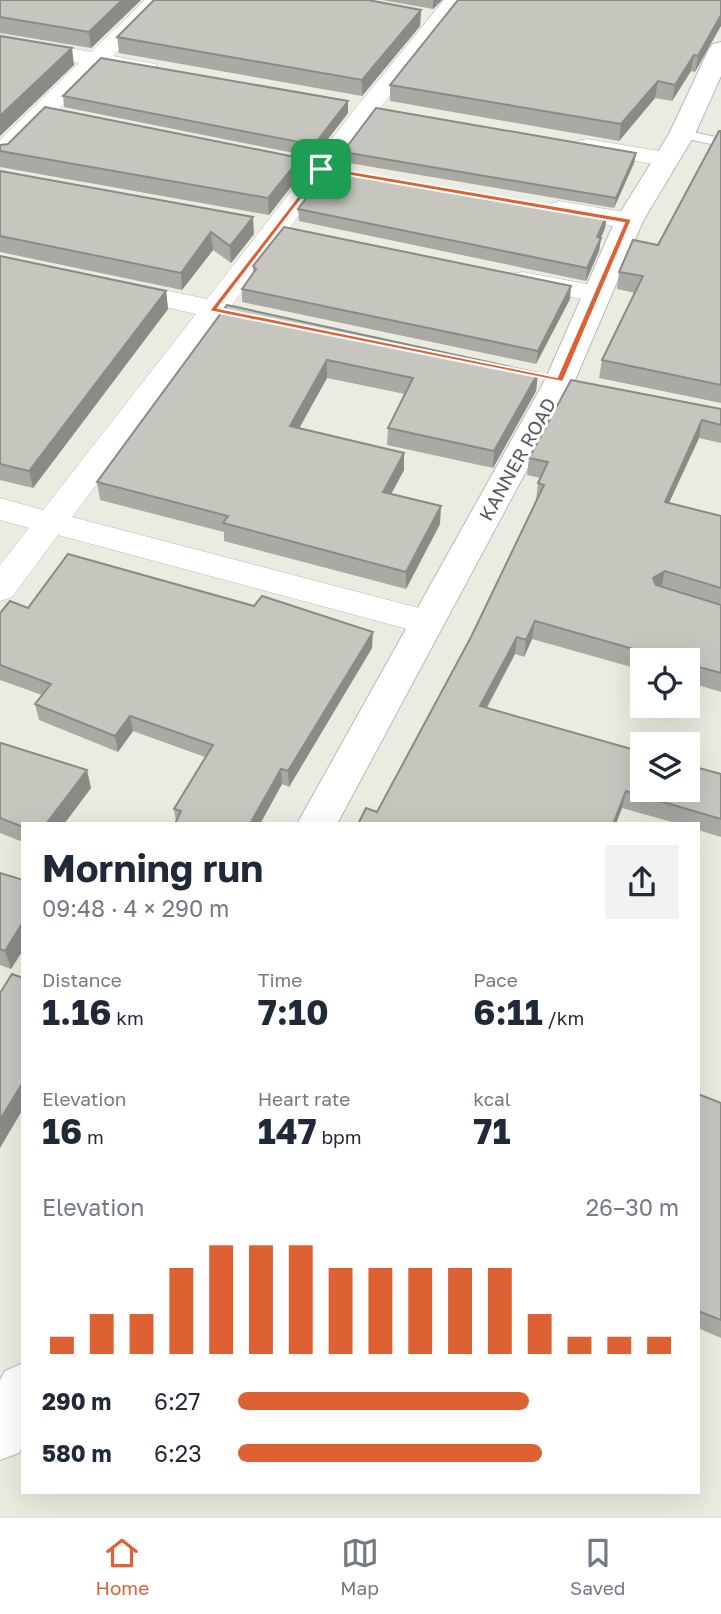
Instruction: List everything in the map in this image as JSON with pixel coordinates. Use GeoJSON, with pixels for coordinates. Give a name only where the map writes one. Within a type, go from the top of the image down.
{"type":"FeatureCollection","features":[{"type":"Feature","properties":{"kind":"street"},"geometry":{"type":"LineString","coordinates":[[0,154],[158,0]]}},
{"type":"Feature","properties":{"kind":"street"},"geometry":{"type":"LineString","coordinates":[[0,589],[212,309],[288,230],[321,168],[436,12]]}},
{"type":"Feature","properties":{"kind":"street"},"geometry":{"type":"LineString","coordinates":[[0,42],[164,72]]}},
{"type":"Feature","properties":{"kind":"street","name":"KANNER ROAD"},"geometry":{"type":"LineString","coordinates":[[318,822],[560,380],[629,221],[674,147],[721,49]]}},
{"type":"Feature","properties":{"kind":"street"},"geometry":{"type":"LineString","coordinates":[[340,104],[394,113]]}},
{"type":"Feature","properties":{"kind":"street"},"geometry":{"type":"LineString","coordinates":[[41,113],[68,118]]}},
{"type":"Feature","properties":{"kind":"street"},"geometry":{"type":"LineString","coordinates":[[570,143],[674,147]]}},
{"type":"Feature","properties":{"kind":"street"},"geometry":{"type":"LineString","coordinates":[[535,205],[629,221]]}},
{"type":"Feature","properties":{"kind":"street"},"geometry":{"type":"LineString","coordinates":[[248,222],[288,230]]}},
{"type":"Feature","properties":{"kind":"street"},"geometry":{"type":"LineString","coordinates":[[493,274],[597,294]]}},
{"type":"Feature","properties":{"kind":"street"},"geometry":{"type":"LineString","coordinates":[[93,283],[252,317]]}},
{"type":"Feature","properties":{"kind":"street"},"geometry":{"type":"LineString","coordinates":[[0,509],[426,622]]}},
{"type":"Feature","properties":{"kind":"street"},"geometry":{"type":"LineString","coordinates":[[0,1434],[21,1393]]}},
{"type":"Feature","properties":{"kind":"lane"},"geometry":{"type":"LineString","coordinates":[[674,147],[721,142]]}},
{"type":"Feature","properties":{"kind":"building"},"geometry":{"type":"Polygon","coordinates":[[[0,0],[122,0],[89,32],[0,17],[0,0]]]}},
{"type":"Feature","properties":{"kind":"building"},"geometry":{"type":"Polygon","coordinates":[[[154,0],[368,0],[421,10],[362,80],[117,37],[154,0]]]}},
{"type":"Feature","properties":{"kind":"building"},"geometry":{"type":"Polygon","coordinates":[[[458,0],[721,0],[721,15],[698,56],[694,55],[675,85],[658,81],[621,124],[390,85],[458,0]]]}},
{"type":"Feature","properties":{"kind":"building"},"geometry":{"type":"Polygon","coordinates":[[[0,36],[72,48],[0,116],[0,36]]]}},
{"type":"Feature","properties":{"kind":"building"},"geometry":{"type":"Polygon","coordinates":[[[101,58],[348,101],[314,145],[63,96],[101,58]]]}},
{"type":"Feature","properties":{"kind":"building"},"geometry":{"type":"Polygon","coordinates":[[[45,107],[300,158],[268,198],[0,151],[0,145],[8,144],[45,107]]]}},
{"type":"Feature","properties":{"kind":"building"},"geometry":{"type":"Polygon","coordinates":[[[376,108],[636,153],[616,198],[343,152],[376,108]]]}},
{"type":"Feature","properties":{"kind":"building"},"geometry":{"type":"Polygon","coordinates":[[[719,131],[721,385],[602,360],[643,276],[619,272],[633,240],[658,245],[719,131]]]}},
{"type":"Feature","properties":{"kind":"building"},"geometry":{"type":"Polygon","coordinates":[[[329,168],[607,215],[597,237],[601,238],[587,268],[298,209],[329,168]]]}},
{"type":"Feature","properties":{"kind":"building"},"geometry":{"type":"Polygon","coordinates":[[[0,171],[253,217],[230,246],[211,232],[181,273],[0,236],[0,171]]]}},
{"type":"Feature","properties":{"kind":"building"},"geometry":{"type":"Polygon","coordinates":[[[284,227],[571,286],[538,351],[242,289],[256,269],[253,266],[284,227]]]}},
{"type":"Feature","properties":{"kind":"building"},"geometry":{"type":"Polygon","coordinates":[[[0,256],[166,291],[29,471],[0,464],[0,256]]]}},
{"type":"Feature","properties":{"kind":"building"},"geometry":{"type":"Polygon","coordinates":[[[227,305],[538,373],[494,451],[388,428],[413,378],[327,360],[290,426],[404,453],[383,492],[441,506],[406,572],[223,523],[228,516],[97,482],[227,305]]]}},
{"type":"Feature","properties":{"kind":"building"},"geometry":{"type":"Polygon","coordinates":[[[571,380],[721,409],[721,425],[702,420],[665,502],[721,516],[721,588],[665,571],[653,578],[656,585],[721,605],[721,673],[700,667],[700,648],[630,648],[535,621],[526,640],[517,637],[480,706],[630,749],[630,792],[626,791],[614,822],[359,822],[366,808],[377,812],[471,637],[544,485],[538,483],[548,462],[529,458],[571,380]]]}},
{"type":"Feature","properties":{"kind":"building"},"geometry":{"type":"Polygon","coordinates":[[[68,554],[254,606],[262,596],[373,632],[288,771],[281,769],[251,822],[176,822],[181,811],[174,809],[213,745],[130,716],[115,736],[35,704],[51,684],[0,665],[0,613],[10,601],[28,608],[68,554]]]}},
{"type":"Feature","properties":{"kind":"building"},"geometry":{"type":"Polygon","coordinates":[[[0,744],[87,770],[48,822],[21,822],[21,826],[0,818],[0,744]]]}},
{"type":"Feature","properties":{"kind":"building"},"geometry":{"type":"Polygon","coordinates":[[[700,768],[721,774],[721,819],[663,802],[700,802],[700,768]]]}},
{"type":"Feature","properties":{"kind":"building"},"geometry":{"type":"Polygon","coordinates":[[[0,873],[21,879],[21,925],[5,951],[0,949],[0,873]]]}},
{"type":"Feature","properties":{"kind":"building"},"geometry":{"type":"Polygon","coordinates":[[[12,974],[21,977],[21,1085],[0,1120],[0,993],[12,974]]]}},
{"type":"Feature","properties":{"kind":"building"},"geometry":{"type":"Polygon","coordinates":[[[700,1095],[721,1103],[721,1320],[700,1312],[700,1095]]]}},
{"type":"Feature","properties":{"kind":"route"},"geometry":{"type":"LineString","coordinates":[[321,169],[629,221],[560,380],[212,309],[321,169]]}}]}
